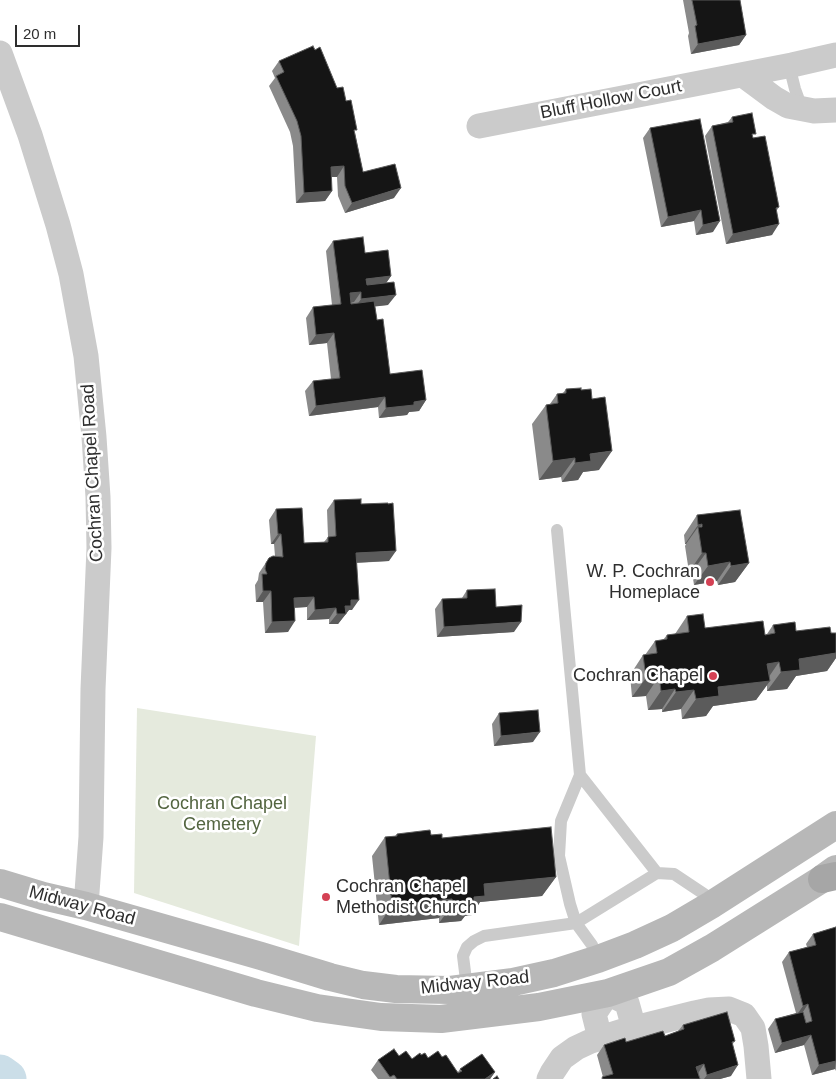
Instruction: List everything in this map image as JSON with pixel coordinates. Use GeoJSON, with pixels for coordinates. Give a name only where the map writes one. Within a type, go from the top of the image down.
{"type":"FeatureCollection","features":[{"type":"Feature","properties":{"kind":"main road","name":"Midway Road"},"geometry":{"type":"LineString","coordinates":[[0,883],[252,953],[330,977],[396,989],[450,990],[513,982],[554,973],[635,945],[672,928],[711,905],[836,825]]}},
{"type":"Feature","properties":{"kind":"main road","name":"Midway Road"},"geometry":{"type":"LineString","coordinates":[[0,917],[256,993],[317,1008],[381,1018],[441,1018],[539,1007],[608,993],[669,972],[712,948],[831,874]]}},
{"type":"Feature","properties":{"kind":"main road"},"geometry":{"type":"LineString","coordinates":[[81,941],[86,906]]}},
{"type":"Feature","properties":{"kind":"main road"},"geometry":{"type":"LineString","coordinates":[[598,959],[608,993]]}},
{"type":"Feature","properties":{"kind":"street","name":"Cochran Chapel Road"},"geometry":{"type":"LineString","coordinates":[[0,53],[30,135],[58,225],[71,274],[86,356],[94,437],[99,548],[93,699],[91,837],[86,906]]}},
{"type":"Feature","properties":{"kind":"street","name":"Bluff Hollow Court"},"geometry":{"type":"LineString","coordinates":[[479,126],[836,55]]}},
{"type":"Feature","properties":{"kind":"street"},"geometry":{"type":"LineString","coordinates":[[743,75],[788,106],[814,111],[836,110]]}},
{"type":"Feature","properties":{"kind":"street"},"geometry":{"type":"LineString","coordinates":[[600,1038],[594,1014],[608,993],[628,1003],[634,1028]]}},
{"type":"Feature","properties":{"kind":"street"},"geometry":{"type":"LineString","coordinates":[[549,1079],[562,1058],[576,1048],[600,1038],[709,1010],[729,1009],[744,1014],[753,1028],[758,1079]]}},
{"type":"Feature","properties":{"kind":"lane"},"geometry":{"type":"LineString","coordinates":[[792,65],[795,89],[799,100],[806,109]]}},
{"type":"Feature","properties":{"kind":"lane"},"geometry":{"type":"LineString","coordinates":[[557,530],[580,775],[561,821],[558,856],[576,923],[592,946],[598,959]]}},
{"type":"Feature","properties":{"kind":"lane"},"geometry":{"type":"LineString","coordinates":[[580,775],[657,873]]}},
{"type":"Feature","properties":{"kind":"lane"},"geometry":{"type":"LineString","coordinates":[[467,988],[463,956],[467,947],[474,941],[484,936],[576,923],[657,873],[674,874],[704,894],[711,905]]}},
{"type":"Feature","properties":{"kind":"green space","name":"Cochran Chapel Cemetery"},"geometry":{"type":"Polygon","coordinates":[[[137,708],[316,736],[299,946],[134,893],[137,708]]]}},
{"type":"Feature","properties":{"kind":"building"},"geometry":{"type":"Polygon","coordinates":[[[692,0],[740,0],[746,35],[698,44],[695,26],[697,25],[692,0]]]}},
{"type":"Feature","properties":{"kind":"building"},"geometry":{"type":"Polygon","coordinates":[[[313,46],[315,50],[320,47],[337,88],[343,87],[346,101],[351,100],[357,130],[354,130],[363,172],[395,164],[401,188],[352,203],[345,186],[344,166],[331,167],[332,191],[304,193],[301,136],[297,121],[276,76],[284,72],[279,61],[313,46]]]}},
{"type":"Feature","properties":{"kind":"building"},"geometry":{"type":"Polygon","coordinates":[[[752,113],[756,134],[752,134],[753,138],[765,136],[779,207],[776,208],[779,224],[733,234],[712,126],[733,122],[732,117],[752,113]]]}},
{"type":"Feature","properties":{"kind":"building"},"geometry":{"type":"Polygon","coordinates":[[[700,119],[720,221],[703,225],[701,210],[668,217],[650,128],[700,119]]]}},
{"type":"Feature","properties":{"kind":"building"},"geometry":{"type":"Polygon","coordinates":[[[363,237],[365,253],[388,250],[391,276],[366,279],[367,285],[394,282],[396,295],[361,299],[361,292],[350,293],[351,304],[374,301],[377,320],[383,319],[390,374],[422,370],[426,400],[414,402],[414,405],[386,408],[385,397],[316,406],[313,381],[340,378],[334,333],[316,335],[313,307],[341,304],[333,241],[363,237]]]}},
{"type":"Feature","properties":{"kind":"building"},"geometry":{"type":"Polygon","coordinates":[[[581,388],[581,390],[591,389],[592,399],[605,397],[612,451],[590,454],[591,461],[575,463],[575,458],[553,461],[546,405],[558,403],[557,394],[566,393],[566,389],[581,388]]]}},
{"type":"Feature","properties":{"kind":"building"},"geometry":{"type":"Polygon","coordinates":[[[361,499],[361,504],[393,503],[396,551],[356,553],[359,600],[351,600],[351,606],[345,606],[346,614],[337,614],[336,608],[315,610],[314,597],[294,598],[295,621],[272,622],[271,591],[263,591],[262,574],[267,574],[265,569],[269,558],[273,556],[283,557],[281,534],[278,534],[276,509],[302,508],[304,543],[328,542],[328,537],[336,536],[334,500],[361,499]]]}},
{"type":"Feature","properties":{"kind":"building"},"geometry":{"type":"Polygon","coordinates":[[[740,510],[749,563],[731,566],[730,562],[708,566],[706,553],[702,553],[698,527],[702,527],[702,524],[698,525],[697,515],[740,510]]]}},
{"type":"Feature","properties":{"kind":"building"},"geometry":{"type":"Polygon","coordinates":[[[495,589],[496,607],[522,605],[521,622],[444,627],[442,599],[467,598],[467,590],[495,589]]]}},
{"type":"Feature","properties":{"kind":"building","name":"Cochran Chapel"},"geometry":{"type":"Polygon","coordinates":[[[703,614],[705,628],[763,621],[765,635],[775,633],[773,625],[795,622],[796,631],[830,627],[831,633],[836,633],[836,653],[799,659],[800,670],[781,672],[779,662],[767,664],[770,681],[718,687],[719,696],[696,699],[694,690],[676,692],[675,689],[661,691],[659,676],[646,678],[643,655],[657,653],[655,641],[667,639],[667,635],[689,632],[687,616],[703,614]]]}},
{"type":"Feature","properties":{"kind":"building"},"geometry":{"type":"Polygon","coordinates":[[[538,710],[540,732],[501,736],[499,713],[538,710]]]}},
{"type":"Feature","properties":{"kind":"building"},"geometry":{"type":"Polygon","coordinates":[[[551,827],[556,877],[484,884],[485,896],[474,897],[474,902],[453,904],[452,899],[392,905],[385,837],[430,830],[431,835],[442,834],[442,838],[551,827]]]}},
{"type":"Feature","properties":{"kind":"building"},"geometry":{"type":"Polygon","coordinates":[[[836,927],[836,1061],[819,1065],[811,1035],[782,1043],[775,1019],[803,1012],[806,1023],[812,1021],[808,1004],[803,1006],[789,952],[816,945],[813,934],[836,927]]]}},
{"type":"Feature","properties":{"kind":"building"},"geometry":{"type":"Polygon","coordinates":[[[727,1012],[735,1041],[732,1042],[738,1065],[707,1075],[704,1064],[696,1067],[700,1079],[603,1079],[602,1077],[613,1074],[604,1045],[625,1038],[626,1042],[663,1031],[665,1036],[684,1029],[683,1025],[727,1012]]]}},
{"type":"Feature","properties":{"kind":"building"},"geometry":{"type":"Polygon","coordinates":[[[394,1049],[399,1056],[406,1051],[412,1059],[420,1053],[421,1055],[425,1053],[428,1058],[438,1051],[442,1057],[446,1055],[458,1073],[462,1071],[460,1069],[482,1054],[495,1072],[485,1079],[397,1079],[394,1075],[390,1077],[378,1060],[394,1049]]]}},
{"type":"Feature","properties":{"kind":"waterway"},"geometry":{"type":"LineString","coordinates":[[0,1074],[7,1079]]}},
{"type":"Feature","properties":{"kind":"place","name":"W. P. Cochran Homeplace"},"geometry":{"type":"Point","coordinates":[710,582]}},
{"type":"Feature","properties":{"kind":"place","name":"Cochran Chapel"},"geometry":{"type":"Point","coordinates":[713,676]}},
{"type":"Feature","properties":{"kind":"place","name":"Cochran Chapel Methodist Church"},"geometry":{"type":"Point","coordinates":[326,897]}}]}
